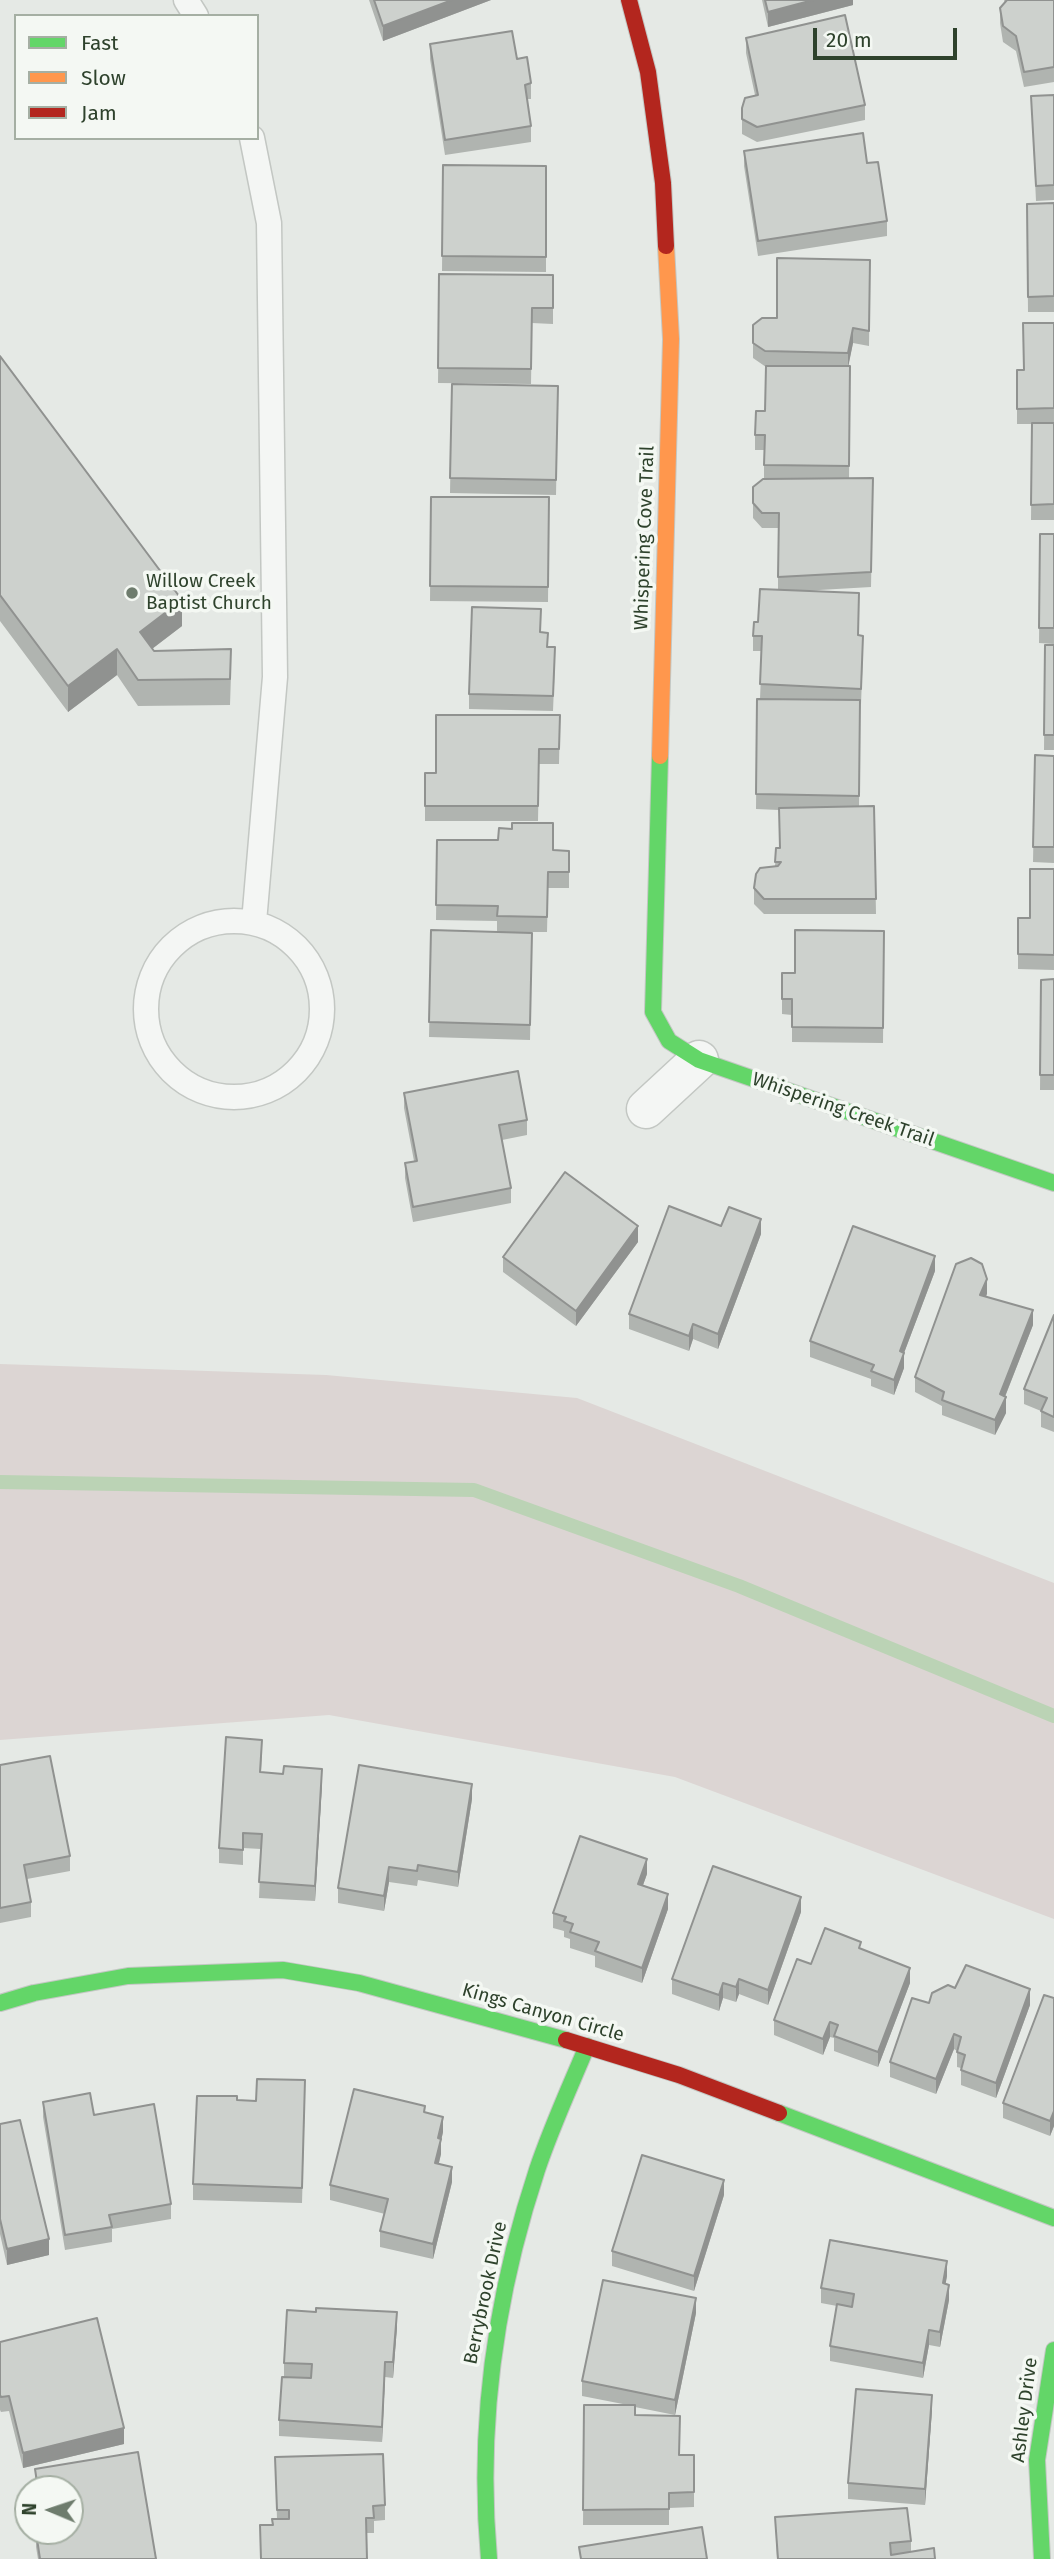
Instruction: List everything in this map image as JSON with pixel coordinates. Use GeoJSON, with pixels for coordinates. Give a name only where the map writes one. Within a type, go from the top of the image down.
{"type":"FeatureCollection","features":[{"type":"Feature","properties":{"kind":"street","name":"Whispering Cove Trail"},"geometry":{"type":"LineString","coordinates":[[629,0],[648,72],[663,183],[671,339],[653,1013],[669,1041],[699,1060]]}},
{"type":"Feature","properties":{"kind":"street"},"geometry":{"type":"LineString","coordinates":[[646,1108],[699,1060]]}},
{"type":"Feature","properties":{"kind":"street","name":"Whispering Creek Trail"},"geometry":{"type":"LineString","coordinates":[[699,1060],[1054,1183]]}},
{"type":"Feature","properties":{"kind":"street","name":"Kings Canyon Circle"},"geometry":{"type":"LineString","coordinates":[[0,2003],[34,1993],[128,1976],[283,1970],[359,1983],[587,2046],[679,2075],[1054,2218]]}},
{"type":"Feature","properties":{"kind":"street","name":"Berrybrook Drive"},"geometry":{"type":"LineString","coordinates":[[489,2559],[484,2464],[490,2374],[509,2267],[537,2169],[587,2046]]}},
{"type":"Feature","properties":{"kind":"street","name":"Ashley Drive"},"geometry":{"type":"LineString","coordinates":[[1042,2559],[1037,2460],[1054,2350]]}},
{"type":"Feature","properties":{"kind":"lane"},"geometry":{"type":"LineString","coordinates":[[252,140],[269,223],[275,677],[254,922]]}},
{"type":"Feature","properties":{"kind":"lane"},"geometry":{"type":"LineString","coordinates":[[229,919],[254,922],[276,930],[301,950],[321,991],[322,1024],[304,1065],[276,1088],[247,1098],[210,1096],[182,1082],[164,1065],[150,1039],[144,1009],[156,965],[167,949],[192,930],[229,919]]}},
{"type":"Feature","properties":{"kind":"shaded area"},"geometry":{"type":"Polygon","coordinates":[[[0,1364],[326,1375],[577,1398],[1054,1583],[1054,1919],[675,1777],[329,1715],[0,1740],[0,1364]]]}},
{"type":"Feature","properties":{"kind":"building"},"geometry":{"type":"Polygon","coordinates":[[[374,0],[452,0],[383,26],[374,0]]]}},
{"type":"Feature","properties":{"kind":"building"},"geometry":{"type":"Polygon","coordinates":[[[765,0],[813,0],[768,12],[765,0]]]}},
{"type":"Feature","properties":{"kind":"building"},"geometry":{"type":"Polygon","coordinates":[[[1007,0],[1054,0],[1054,67],[1024,72],[1016,36],[1003,26],[1000,8],[1007,0]]]}},
{"type":"Feature","properties":{"kind":"building"},"geometry":{"type":"Polygon","coordinates":[[[845,15],[865,105],[757,127],[742,119],[745,98],[758,95],[746,38],[845,15]]]}},
{"type":"Feature","properties":{"kind":"building"},"geometry":{"type":"Polygon","coordinates":[[[512,31],[517,59],[527,57],[531,83],[525,85],[531,126],[445,140],[430,44],[512,31]]]}},
{"type":"Feature","properties":{"kind":"building"},"geometry":{"type":"Polygon","coordinates":[[[1054,95],[1054,185],[1036,186],[1031,96],[1054,95]]]}},
{"type":"Feature","properties":{"kind":"building"},"geometry":{"type":"Polygon","coordinates":[[[863,133],[867,163],[878,162],[887,221],[758,241],[744,151],[863,133]]]}},
{"type":"Feature","properties":{"kind":"building"},"geometry":{"type":"Polygon","coordinates":[[[443,165],[546,166],[546,257],[442,256],[443,165]]]}},
{"type":"Feature","properties":{"kind":"building"},"geometry":{"type":"Polygon","coordinates":[[[1054,203],[1054,296],[1028,297],[1027,204],[1054,203]]]}},
{"type":"Feature","properties":{"kind":"building"},"geometry":{"type":"Polygon","coordinates":[[[777,258],[870,260],[869,331],[853,328],[848,353],[765,351],[753,343],[753,325],[762,318],[777,318],[777,258]]]}},
{"type":"Feature","properties":{"kind":"building"},"geometry":{"type":"Polygon","coordinates":[[[439,274],[553,275],[553,308],[532,308],[531,369],[438,368],[439,274]]]}},
{"type":"Feature","properties":{"kind":"building"},"geometry":{"type":"Polygon","coordinates":[[[1023,323],[1054,323],[1054,408],[1017,409],[1017,370],[1024,370],[1023,323]]]}},
{"type":"Feature","properties":{"kind":"building"},"geometry":{"type":"Polygon","coordinates":[[[0,356],[182,600],[140,632],[154,651],[231,649],[230,679],[138,680],[117,649],[68,686],[0,595],[0,356]]]}},
{"type":"Feature","properties":{"kind":"building"},"geometry":{"type":"Polygon","coordinates":[[[766,366],[850,366],[849,466],[764,465],[765,435],[755,435],[756,411],[765,411],[766,366]]]}},
{"type":"Feature","properties":{"kind":"building"},"geometry":{"type":"Polygon","coordinates":[[[452,384],[558,386],[556,480],[450,478],[452,384]]]}},
{"type":"Feature","properties":{"kind":"building"},"geometry":{"type":"Polygon","coordinates":[[[1032,423],[1054,423],[1054,504],[1031,505],[1032,423]]]}},
{"type":"Feature","properties":{"kind":"building"},"geometry":{"type":"Polygon","coordinates":[[[873,478],[871,572],[778,577],[779,513],[762,513],[753,503],[753,487],[763,479],[873,478]]]}},
{"type":"Feature","properties":{"kind":"building"},"geometry":{"type":"Polygon","coordinates":[[[431,497],[549,497],[548,587],[430,586],[431,497]]]}},
{"type":"Feature","properties":{"kind":"building"},"geometry":{"type":"Polygon","coordinates":[[[1040,534],[1054,534],[1054,628],[1039,628],[1040,534]]]}},
{"type":"Feature","properties":{"kind":"building"},"geometry":{"type":"Polygon","coordinates":[[[760,589],[859,593],[858,635],[863,636],[861,689],[760,684],[762,636],[753,636],[754,622],[758,622],[760,589]]]}},
{"type":"Feature","properties":{"kind":"building"},"geometry":{"type":"Polygon","coordinates":[[[472,607],[541,609],[540,632],[548,633],[547,647],[555,647],[553,696],[469,694],[472,607]]]}},
{"type":"Feature","properties":{"kind":"building"},"geometry":{"type":"Polygon","coordinates":[[[1045,645],[1054,645],[1054,735],[1044,735],[1045,645]]]}},
{"type":"Feature","properties":{"kind":"building"},"geometry":{"type":"Polygon","coordinates":[[[757,699],[860,700],[859,796],[756,794],[757,699]]]}},
{"type":"Feature","properties":{"kind":"building"},"geometry":{"type":"Polygon","coordinates":[[[436,715],[560,715],[559,749],[539,749],[538,806],[425,806],[425,773],[436,773],[436,715]]]}},
{"type":"Feature","properties":{"kind":"building"},"geometry":{"type":"Polygon","coordinates":[[[1035,755],[1054,756],[1054,847],[1033,847],[1035,755]]]}},
{"type":"Feature","properties":{"kind":"building"},"geometry":{"type":"Polygon","coordinates":[[[874,806],[876,899],[764,899],[754,888],[756,874],[760,868],[778,866],[781,862],[775,862],[776,848],[780,848],[779,808],[874,806]]]}},
{"type":"Feature","properties":{"kind":"building"},"geometry":{"type":"Polygon","coordinates":[[[512,823],[553,823],[553,850],[569,851],[569,872],[548,872],[547,917],[497,916],[498,906],[436,905],[437,840],[498,840],[499,828],[512,829],[512,823]]]}},
{"type":"Feature","properties":{"kind":"building"},"geometry":{"type":"Polygon","coordinates":[[[1030,869],[1054,869],[1054,955],[1018,954],[1018,918],[1030,918],[1030,869]]]}},
{"type":"Feature","properties":{"kind":"building"},"geometry":{"type":"Polygon","coordinates":[[[431,930],[532,933],[530,1025],[429,1022],[431,930]]]}},
{"type":"Feature","properties":{"kind":"building"},"geometry":{"type":"Polygon","coordinates":[[[795,930],[884,931],[883,1028],[792,1027],[792,999],[782,999],[782,973],[795,973],[795,930]]]}},
{"type":"Feature","properties":{"kind":"building"},"geometry":{"type":"Polygon","coordinates":[[[1054,979],[1054,1075],[1040,1075],[1041,980],[1054,979]]]}},
{"type":"Feature","properties":{"kind":"building"},"geometry":{"type":"Polygon","coordinates":[[[518,1071],[527,1120],[499,1125],[511,1188],[413,1207],[405,1163],[417,1161],[404,1093],[518,1071]]]}},
{"type":"Feature","properties":{"kind":"building"},"geometry":{"type":"Polygon","coordinates":[[[565,1172],[638,1226],[576,1311],[503,1257],[565,1172]]]}},
{"type":"Feature","properties":{"kind":"building"},"geometry":{"type":"Polygon","coordinates":[[[669,1206],[721,1226],[729,1207],[761,1219],[718,1334],[693,1324],[689,1336],[629,1314],[669,1206]]]}},
{"type":"Feature","properties":{"kind":"building"},"geometry":{"type":"Polygon","coordinates":[[[853,1226],[935,1256],[900,1351],[904,1353],[894,1380],[871,1371],[874,1365],[810,1341],[853,1226]]]}},
{"type":"Feature","properties":{"kind":"building"},"geometry":{"type":"Polygon","coordinates":[[[971,1258],[982,1264],[987,1279],[980,1295],[1033,1310],[1000,1394],[1006,1397],[995,1420],[942,1400],[944,1392],[915,1377],[956,1264],[971,1258]]]}},
{"type":"Feature","properties":{"kind":"building"},"geometry":{"type":"Polygon","coordinates":[[[1054,1315],[1054,1417],[1041,1411],[1047,1398],[1024,1389],[1054,1315]]]}},
{"type":"Feature","properties":{"kind":"building"},"geometry":{"type":"Polygon","coordinates":[[[226,1737],[262,1740],[260,1772],[283,1774],[284,1766],[322,1769],[315,1886],[259,1882],[262,1834],[243,1833],[243,1850],[219,1848],[226,1737]]]}},
{"type":"Feature","properties":{"kind":"building"},"geometry":{"type":"Polygon","coordinates":[[[50,1756],[70,1856],[24,1865],[31,1902],[0,1908],[0,1765],[50,1756]]]}},
{"type":"Feature","properties":{"kind":"building"},"geometry":{"type":"Polygon","coordinates":[[[359,1765],[472,1784],[458,1872],[418,1865],[417,1871],[389,1867],[384,1896],[338,1888],[359,1765]]]}},
{"type":"Feature","properties":{"kind":"building"},"geometry":{"type":"Polygon","coordinates":[[[580,1836],[647,1859],[638,1884],[668,1894],[642,1968],[595,1951],[599,1942],[570,1932],[573,1924],[564,1921],[566,1917],[553,1913],[580,1836]]]}},
{"type":"Feature","properties":{"kind":"building"},"geometry":{"type":"Polygon","coordinates":[[[713,1866],[801,1897],[768,1990],[739,1979],[736,1987],[723,1983],[719,1995],[672,1979],[713,1866]]]}},
{"type":"Feature","properties":{"kind":"building"},"geometry":{"type":"Polygon","coordinates":[[[825,1928],[861,1942],[859,1948],[910,1968],[878,2052],[834,2036],[838,2025],[830,2022],[823,2039],[774,2020],[797,1959],[811,1964],[825,1928]]]}},
{"type":"Feature","properties":{"kind":"building"},"geometry":{"type":"Polygon","coordinates":[[[966,1965],[1030,1989],[996,2083],[961,2070],[965,2055],[957,2052],[961,2037],[954,2034],[936,2079],[890,2062],[912,1998],[929,2003],[932,1993],[948,1985],[955,1988],[966,1965]]]}},
{"type":"Feature","properties":{"kind":"building"},"geometry":{"type":"Polygon","coordinates":[[[1044,1995],[1054,1998],[1054,2111],[1050,2121],[1003,2103],[1044,1995]]]}},
{"type":"Feature","properties":{"kind":"building"},"geometry":{"type":"Polygon","coordinates":[[[257,2079],[305,2080],[302,2188],[193,2184],[197,2096],[237,2096],[237,2100],[256,2101],[257,2079]]]}},
{"type":"Feature","properties":{"kind":"building"},"geometry":{"type":"Polygon","coordinates":[[[354,2089],[425,2106],[424,2112],[443,2117],[435,2163],[452,2167],[433,2244],[380,2231],[388,2199],[330,2185],[354,2089]]]}},
{"type":"Feature","properties":{"kind":"building"},"geometry":{"type":"Polygon","coordinates":[[[90,2093],[94,2115],[154,2104],[171,2204],[109,2215],[112,2227],[65,2235],[43,2102],[90,2093]]]}},
{"type":"Feature","properties":{"kind":"building"},"geometry":{"type":"Polygon","coordinates":[[[20,2120],[49,2239],[7,2249],[0,2219],[0,2124],[20,2120]]]}},
{"type":"Feature","properties":{"kind":"building"},"geometry":{"type":"Polygon","coordinates":[[[642,2155],[724,2180],[694,2276],[612,2251],[642,2155]]]}},
{"type":"Feature","properties":{"kind":"building"},"geometry":{"type":"Polygon","coordinates":[[[830,2240],[947,2261],[943,2283],[949,2285],[940,2332],[929,2330],[923,2363],[830,2346],[837,2304],[852,2307],[854,2294],[821,2288],[830,2240]]]}},
{"type":"Feature","properties":{"kind":"building"},"geometry":{"type":"Polygon","coordinates":[[[603,2280],[696,2298],[675,2400],[582,2381],[603,2280]]]}},
{"type":"Feature","properties":{"kind":"building"},"geometry":{"type":"Polygon","coordinates":[[[316,2308],[397,2312],[393,2362],[385,2362],[382,2427],[279,2420],[282,2377],[311,2378],[312,2364],[284,2363],[287,2310],[316,2312],[316,2308]]]}},
{"type":"Feature","properties":{"kind":"building"},"geometry":{"type":"Polygon","coordinates":[[[97,2318],[124,2428],[23,2453],[9,2396],[0,2395],[0,2342],[97,2318]]]}},
{"type":"Feature","properties":{"kind":"building"},"geometry":{"type":"Polygon","coordinates":[[[856,2389],[932,2395],[925,2489],[848,2483],[856,2389]]]}},
{"type":"Feature","properties":{"kind":"building"},"geometry":{"type":"Polygon","coordinates":[[[584,2405],[635,2405],[635,2415],[680,2416],[679,2455],[694,2455],[694,2492],[669,2493],[669,2509],[583,2510],[584,2405]]]}},
{"type":"Feature","properties":{"kind":"building"},"geometry":{"type":"Polygon","coordinates":[[[138,2452],[156,2559],[40,2559],[38,2545],[84,2545],[84,2475],[36,2475],[35,2469],[138,2452]]]}},
{"type":"Feature","properties":{"kind":"building"},"geometry":{"type":"Polygon","coordinates":[[[383,2454],[385,2505],[373,2506],[374,2518],[366,2518],[367,2559],[261,2559],[260,2525],[273,2525],[272,2519],[289,2519],[289,2510],[277,2510],[275,2457],[383,2454]]]}},
{"type":"Feature","properties":{"kind":"building"},"geometry":{"type":"Polygon","coordinates":[[[907,2508],[911,2541],[890,2543],[891,2555],[934,2548],[935,2559],[778,2559],[775,2517],[907,2508]]]}},
{"type":"Feature","properties":{"kind":"building"},"geometry":{"type":"Polygon","coordinates":[[[702,2527],[707,2559],[581,2559],[579,2547],[702,2527]]]}},
{"type":"Feature","properties":{"kind":"waterway"},"geometry":{"type":"LineString","coordinates":[[0,1482],[474,1490],[739,1586],[1054,1716]]}},
{"type":"Feature","properties":{"kind":"traffic: fast"},"geometry":{"type":"LineString","coordinates":[[660,756],[653,1012],[669,1041],[699,1060],[1054,1183]]}},
{"type":"Feature","properties":{"kind":"traffic: fast"},"geometry":{"type":"LineString","coordinates":[[0,2003],[34,1993],[128,1976],[283,1970],[359,1983],[566,2040]]}},
{"type":"Feature","properties":{"kind":"traffic: fast"},"geometry":{"type":"LineString","coordinates":[[489,2559],[486,2509],[488,2411],[500,2314],[522,2218],[537,2170],[587,2046]]}},
{"type":"Feature","properties":{"kind":"traffic: fast"},"geometry":{"type":"LineString","coordinates":[[779,2113],[1054,2218]]}},
{"type":"Feature","properties":{"kind":"traffic: fast"},"geometry":{"type":"LineString","coordinates":[[1042,2559],[1037,2460],[1054,2350]]}},
{"type":"Feature","properties":{"kind":"traffic: slow"},"geometry":{"type":"LineString","coordinates":[[660,756],[671,339],[666,246]]}},
{"type":"Feature","properties":{"kind":"traffic: jam"},"geometry":{"type":"LineString","coordinates":[[629,0],[648,72],[663,183],[666,246]]}},
{"type":"Feature","properties":{"kind":"traffic: jam"},"geometry":{"type":"LineString","coordinates":[[566,2040],[679,2075],[779,2113]]}},
{"type":"Feature","properties":{"kind":"place","name":"Willow Creek Baptist Church"},"geometry":{"type":"Point","coordinates":[132,593]}}]}
